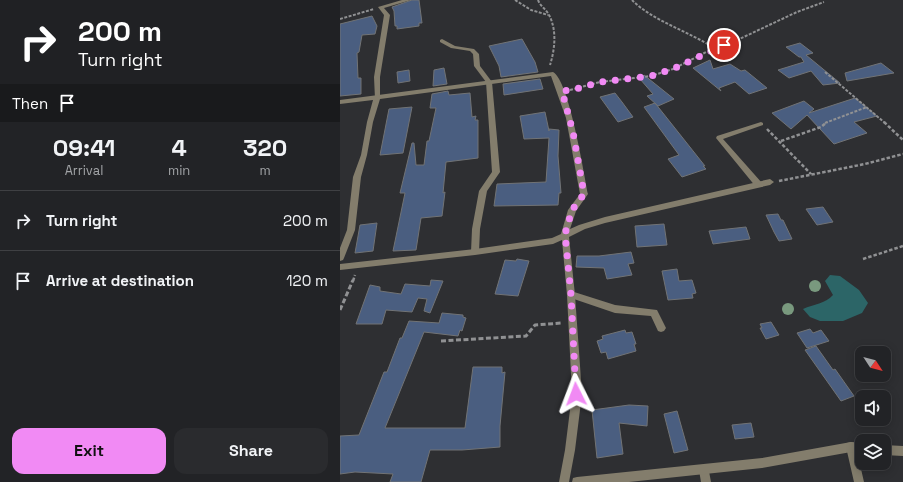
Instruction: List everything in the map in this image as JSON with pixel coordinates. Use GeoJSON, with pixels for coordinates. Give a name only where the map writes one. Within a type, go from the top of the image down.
{"type":"FeatureCollection","features":[{"type":"Feature","properties":{"kind":"street"},"geometry":{"type":"LineString","coordinates":[[340,258],[352,230],[357,177],[364,155],[370,122],[377,98],[377,77],[387,15],[381,7],[408,0]]}},
{"type":"Feature","properties":{"kind":"street"},"geometry":{"type":"LineString","coordinates":[[442,41],[452,47],[472,50],[476,54],[477,66],[490,82],[496,172],[483,191],[476,229],[475,252]]}},
{"type":"Feature","properties":{"kind":"street"},"geometry":{"type":"LineString","coordinates":[[340,102],[553,74],[562,91],[573,132],[584,194],[572,210],[565,234],[573,322],[576,394],[570,450],[564,482]]}},
{"type":"Feature","properties":{"kind":"street"},"geometry":{"type":"LineString","coordinates":[[759,185],[719,138],[761,124]]}},
{"type":"Feature","properties":{"kind":"street"},"geometry":{"type":"LineString","coordinates":[[340,266],[475,252],[553,241],[582,227],[605,220],[770,182]]}},
{"type":"Feature","properties":{"kind":"street"},"geometry":{"type":"LineString","coordinates":[[571,295],[615,309],[654,313],[661,328]]}},
{"type":"Feature","properties":{"kind":"street"},"geometry":{"type":"LineString","coordinates":[[577,482],[762,463],[855,448]]}},
{"type":"Feature","properties":{"kind":"street"},"geometry":{"type":"LineString","coordinates":[[891,450],[903,451]]}},
{"type":"Feature","properties":{"kind":"street"},"geometry":{"type":"LineString","coordinates":[[704,470],[706,482]]}},
{"type":"Feature","properties":{"kind":"street"},"geometry":{"type":"LineString","coordinates":[[858,470],[859,482]]}},
{"type":"Feature","properties":{"kind":"path"},"geometry":{"type":"LineString","coordinates":[[515,0],[540,14],[549,15]]}},
{"type":"Feature","properties":{"kind":"path"},"geometry":{"type":"LineString","coordinates":[[538,0],[538,3],[549,15],[552,26],[553,55],[548,74]]}},
{"type":"Feature","properties":{"kind":"path"},"geometry":{"type":"LineString","coordinates":[[632,0],[643,9],[714,48]]}},
{"type":"Feature","properties":{"kind":"path"},"geometry":{"type":"LineString","coordinates":[[562,91],[572,90],[600,82],[651,76],[673,69],[714,48],[733,42],[798,12],[824,2]]}},
{"type":"Feature","properties":{"kind":"path"},"geometry":{"type":"LineString","coordinates":[[340,19],[381,7]]}},
{"type":"Feature","properties":{"kind":"path"},"geometry":{"type":"LineString","coordinates":[[825,72],[867,107],[903,140]]}},
{"type":"Feature","properties":{"kind":"path"},"geometry":{"type":"LineString","coordinates":[[781,142],[821,128],[826,122],[867,107]]}},
{"type":"Feature","properties":{"kind":"path"},"geometry":{"type":"LineString","coordinates":[[761,124],[781,142],[811,174]]}},
{"type":"Feature","properties":{"kind":"path"},"geometry":{"type":"LineString","coordinates":[[770,182],[903,154]]}},
{"type":"Feature","properties":{"kind":"path"},"geometry":{"type":"LineString","coordinates":[[863,259],[903,246]]}},
{"type":"Feature","properties":{"kind":"path"},"geometry":{"type":"LineString","coordinates":[[340,310],[359,265]]}},
{"type":"Feature","properties":{"kind":"path"},"geometry":{"type":"LineString","coordinates":[[441,341],[526,336],[535,325],[573,322]]}},
{"type":"Feature","properties":{"kind":"water"},"geometry":{"type":"Polygon","coordinates":[[[830,275],[840,276],[859,290],[868,303],[862,313],[843,321],[820,321],[810,317],[803,309],[823,302],[833,295],[825,281],[830,275]]]}},
{"type":"Feature","properties":{"kind":"building"},"geometry":{"type":"Polygon","coordinates":[[[412,0],[419,0],[422,23],[419,23],[419,26],[397,29],[397,26],[395,26],[394,11],[392,7],[412,0]]]}},
{"type":"Feature","properties":{"kind":"building"},"geometry":{"type":"Polygon","coordinates":[[[372,16],[377,26],[375,34],[362,35],[359,52],[357,53],[358,78],[361,78],[361,94],[340,96],[340,24],[372,16]]]}},
{"type":"Feature","properties":{"kind":"building"},"geometry":{"type":"Polygon","coordinates":[[[522,39],[535,62],[538,72],[501,77],[499,66],[489,46],[522,39]]]}},
{"type":"Feature","properties":{"kind":"building"},"geometry":{"type":"Polygon","coordinates":[[[800,43],[813,53],[806,55],[840,83],[823,85],[811,71],[789,78],[778,70],[804,62],[801,57],[786,47],[800,43]]]}},
{"type":"Feature","properties":{"kind":"building"},"geometry":{"type":"Polygon","coordinates":[[[710,60],[713,69],[730,64],[741,71],[745,70],[767,88],[749,94],[735,82],[719,88],[721,91],[693,68],[710,60]]]}},
{"type":"Feature","properties":{"kind":"building"},"geometry":{"type":"Polygon","coordinates":[[[881,63],[894,73],[847,81],[845,73],[881,63]]]}},
{"type":"Feature","properties":{"kind":"building"},"geometry":{"type":"Polygon","coordinates":[[[444,68],[447,84],[433,86],[434,70],[444,68]]]}},
{"type":"Feature","properties":{"kind":"building"},"geometry":{"type":"Polygon","coordinates":[[[409,70],[410,81],[398,83],[397,72],[409,70]]]}},
{"type":"Feature","properties":{"kind":"building"},"geometry":{"type":"Polygon","coordinates":[[[644,75],[674,99],[658,106],[647,96],[653,94],[640,79],[644,75]]]}},
{"type":"Feature","properties":{"kind":"building"},"geometry":{"type":"Polygon","coordinates":[[[540,79],[543,89],[504,95],[503,84],[540,79]]]}},
{"type":"Feature","properties":{"kind":"building"},"geometry":{"type":"Polygon","coordinates":[[[448,91],[449,95],[470,93],[472,117],[476,116],[475,120],[478,120],[478,158],[446,162],[443,193],[445,192],[442,216],[421,218],[416,250],[393,251],[405,193],[400,193],[412,143],[414,143],[416,165],[424,165],[427,141],[429,141],[436,108],[430,108],[432,94],[448,91]]]}},
{"type":"Feature","properties":{"kind":"building"},"geometry":{"type":"Polygon","coordinates":[[[615,93],[633,117],[618,122],[600,97],[615,93]]]}},
{"type":"Feature","properties":{"kind":"building"},"geometry":{"type":"Polygon","coordinates":[[[855,98],[877,116],[854,122],[867,133],[834,144],[807,115],[791,129],[772,113],[804,101],[814,109],[809,113],[855,98]]]}},
{"type":"Feature","properties":{"kind":"building"},"geometry":{"type":"Polygon","coordinates":[[[655,103],[706,169],[682,177],[668,159],[679,155],[644,107],[655,103]]]}},
{"type":"Feature","properties":{"kind":"building"},"geometry":{"type":"Polygon","coordinates":[[[412,107],[403,153],[380,155],[389,109],[412,107]]]}},
{"type":"Feature","properties":{"kind":"building"},"geometry":{"type":"Polygon","coordinates":[[[545,112],[549,131],[549,129],[559,130],[558,156],[561,193],[559,193],[558,205],[494,206],[497,184],[546,182],[549,138],[524,139],[520,116],[545,112]]]}},
{"type":"Feature","properties":{"kind":"building"},"geometry":{"type":"Polygon","coordinates":[[[823,207],[833,222],[817,225],[806,209],[823,207]]]}},
{"type":"Feature","properties":{"kind":"building"},"geometry":{"type":"Polygon","coordinates":[[[778,214],[781,220],[783,220],[792,239],[779,241],[766,215],[778,214]]]}},
{"type":"Feature","properties":{"kind":"building"},"geometry":{"type":"Polygon","coordinates":[[[377,223],[373,251],[355,253],[360,225],[377,223]]]}},
{"type":"Feature","properties":{"kind":"building"},"geometry":{"type":"Polygon","coordinates":[[[664,224],[667,245],[637,247],[635,226],[664,224]]]}},
{"type":"Feature","properties":{"kind":"building"},"geometry":{"type":"Polygon","coordinates":[[[746,227],[750,239],[713,244],[709,231],[746,227]]]}},
{"type":"Feature","properties":{"kind":"building"},"geometry":{"type":"Polygon","coordinates":[[[631,252],[634,263],[628,264],[632,275],[607,279],[604,268],[576,267],[577,256],[599,256],[631,252]]]}},
{"type":"Feature","properties":{"kind":"building"},"geometry":{"type":"Polygon","coordinates":[[[517,259],[529,261],[518,296],[495,294],[505,260],[516,261],[517,259]]]}},
{"type":"Feature","properties":{"kind":"building"},"geometry":{"type":"Polygon","coordinates":[[[677,269],[679,281],[692,280],[696,293],[692,294],[693,298],[668,300],[662,271],[677,269]]]}},
{"type":"Feature","properties":{"kind":"building"},"geometry":{"type":"Polygon","coordinates":[[[431,280],[443,281],[430,313],[424,311],[427,299],[418,298],[412,312],[386,310],[382,324],[356,324],[370,285],[380,287],[380,291],[401,294],[405,284],[430,286],[431,280]]]}},
{"type":"Feature","properties":{"kind":"building"},"geometry":{"type":"Polygon","coordinates":[[[442,313],[463,315],[463,317],[466,318],[462,331],[460,330],[458,336],[424,332],[385,428],[465,428],[473,367],[502,367],[502,373],[505,372],[500,426],[500,447],[462,450],[430,450],[421,482],[390,482],[393,474],[355,472],[340,474],[340,436],[359,435],[384,372],[387,372],[400,338],[402,338],[409,321],[439,323],[442,313]]]}},
{"type":"Feature","properties":{"kind":"building"},"geometry":{"type":"Polygon","coordinates":[[[771,322],[779,335],[766,339],[760,328],[762,328],[760,324],[771,322]]]}},
{"type":"Feature","properties":{"kind":"building"},"geometry":{"type":"Polygon","coordinates":[[[810,329],[813,333],[821,330],[829,341],[807,348],[797,333],[810,329]]]}},
{"type":"Feature","properties":{"kind":"building"},"geometry":{"type":"Polygon","coordinates":[[[625,330],[626,333],[632,332],[636,344],[634,344],[636,351],[608,359],[606,352],[601,353],[597,341],[603,339],[602,336],[625,330]]]}},
{"type":"Feature","properties":{"kind":"building"},"geometry":{"type":"Polygon","coordinates":[[[816,346],[833,370],[835,369],[854,396],[841,401],[805,350],[816,346]]]}},
{"type":"Feature","properties":{"kind":"building"},"geometry":{"type":"Polygon","coordinates":[[[629,405],[648,406],[647,426],[619,423],[623,454],[597,458],[592,410],[629,405]]]}},
{"type":"Feature","properties":{"kind":"building"},"geometry":{"type":"Polygon","coordinates":[[[677,411],[688,450],[674,453],[664,414],[677,411]]]}},
{"type":"Feature","properties":{"kind":"building"},"geometry":{"type":"Polygon","coordinates":[[[751,423],[754,437],[735,439],[732,425],[751,423]]]}},
{"type":"Feature","properties":{"kind":"route"},"geometry":{"type":"LineString","coordinates":[[576,394],[571,295],[565,234],[572,210],[584,194],[573,132],[562,91],[572,90],[600,82],[651,76],[673,69],[704,55],[714,48],[724,45]]}}]}
